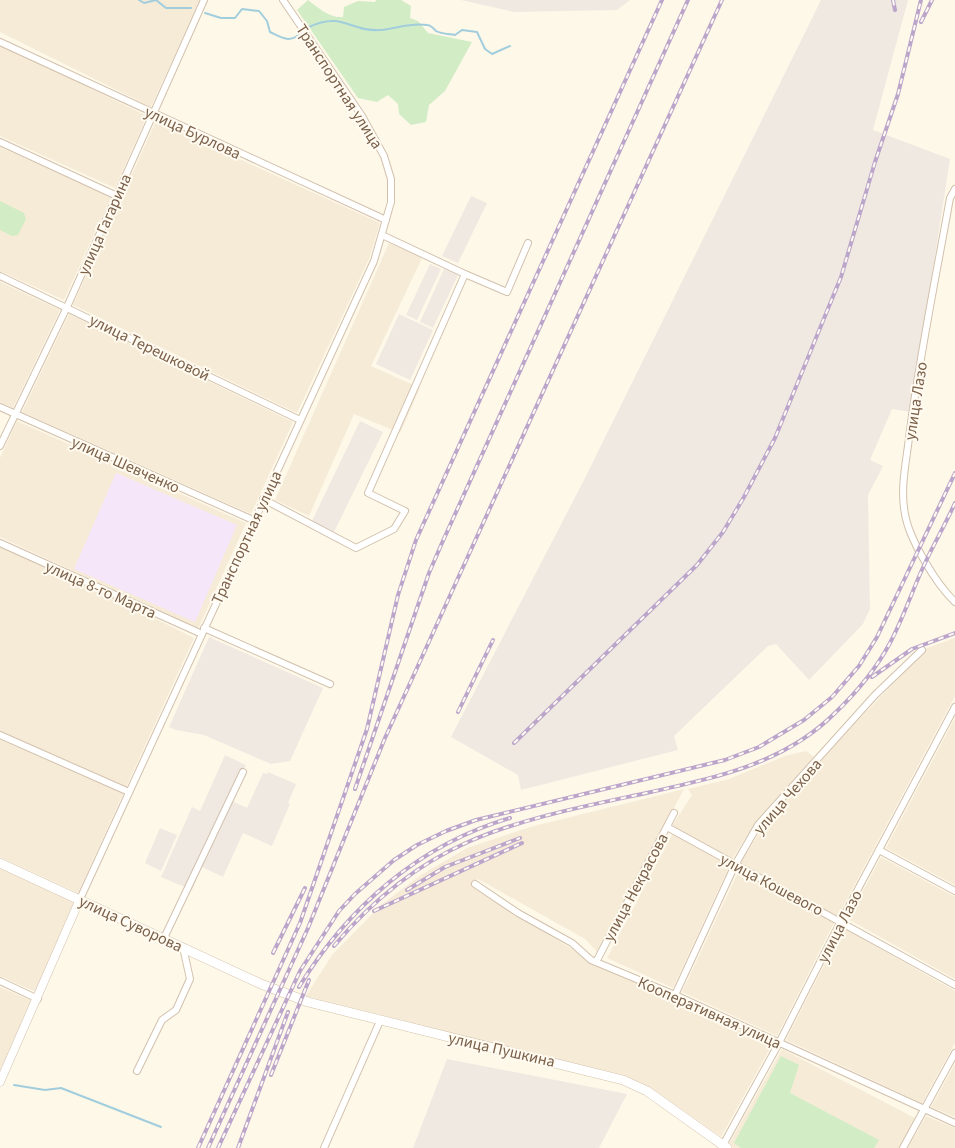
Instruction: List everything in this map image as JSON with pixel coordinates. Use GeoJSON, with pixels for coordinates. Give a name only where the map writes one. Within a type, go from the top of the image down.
{"type":"FeatureCollection","features":[{"type":"Feature","properties":{"kind":"main road","name":"улица Суворова"},"geometry":{"type":"LineString","coordinates":[[0,863],[261,984]]}},
{"type":"Feature","properties":{"kind":"main road","name":"улица Пушкина"},"geometry":{"type":"LineString","coordinates":[[261,984],[308,1002],[623,1080],[647,1091],[725,1146]]}},
{"type":"Feature","properties":{"kind":"street","name":"улица Гагарина"},"geometry":{"type":"LineString","coordinates":[[0,446],[67,307],[204,0]]}},
{"type":"Feature","properties":{"kind":"street","name":"Транспортная улица"},"geometry":{"type":"LineString","coordinates":[[0,1082],[129,792],[374,261],[391,202],[390,179],[384,156],[362,116],[283,0]]}},
{"type":"Feature","properties":{"kind":"street","name":"улица Бурлова"},"geometry":{"type":"LineString","coordinates":[[0,42],[386,220]]}},
{"type":"Feature","properties":{"kind":"street"},"geometry":{"type":"LineString","coordinates":[[0,142],[117,196]]}},
{"type":"Feature","properties":{"kind":"street","name":"улица Лазо"},"geometry":{"type":"LineString","coordinates":[[955,189],[950,198],[912,411],[903,501],[907,524],[913,538],[936,580],[955,602]]}},
{"type":"Feature","properties":{"kind":"street"},"geometry":{"type":"LineString","coordinates":[[382,235],[507,292],[528,243]]}},
{"type":"Feature","properties":{"kind":"street"},"geometry":{"type":"LineString","coordinates":[[263,499],[356,548],[394,529],[405,511],[368,493],[465,274]]}},
{"type":"Feature","properties":{"kind":"street","name":"улица Терешковой"},"geometry":{"type":"LineString","coordinates":[[0,276],[300,420]]}},
{"type":"Feature","properties":{"kind":"street","name":"улица Шевченко"},"geometry":{"type":"LineString","coordinates":[[0,407],[253,520]]}},
{"type":"Feature","properties":{"kind":"street","name":"улица 8-го Марта"},"geometry":{"type":"LineString","coordinates":[[0,543],[330,684]]}},
{"type":"Feature","properties":{"kind":"street","name":"улица Чехова"},"geometry":{"type":"LineString","coordinates":[[675,995],[735,865],[758,826],[875,695],[922,650]]}},
{"type":"Feature","properties":{"kind":"street","name":"улица Лазо"},"geometry":{"type":"LineString","coordinates":[[725,1146],[780,1043],[841,921],[955,707]]}},
{"type":"Feature","properties":{"kind":"street"},"geometry":{"type":"LineString","coordinates":[[0,735],[129,792]]}},
{"type":"Feature","properties":{"kind":"street"},"geometry":{"type":"LineString","coordinates":[[164,938],[242,772]]}},
{"type":"Feature","properties":{"kind":"street","name":"улица Некрасова"},"geometry":{"type":"LineString","coordinates":[[596,962],[674,813]]}},
{"type":"Feature","properties":{"kind":"street","name":"улица Кошевого"},"geometry":{"type":"LineString","coordinates":[[667,827],[955,985]]}},
{"type":"Feature","properties":{"kind":"street"},"geometry":{"type":"LineString","coordinates":[[879,850],[955,891]]}},
{"type":"Feature","properties":{"kind":"street","name":"Кооперативная улица"},"geometry":{"type":"LineString","coordinates":[[475,884],[518,913],[572,943],[596,962],[675,995],[955,1123]]}},
{"type":"Feature","properties":{"kind":"street"},"geometry":{"type":"LineString","coordinates":[[137,1071],[162,1020],[176,1010],[190,979],[183,947]]}},
{"type":"Feature","properties":{"kind":"street"},"geometry":{"type":"LineString","coordinates":[[0,981],[38,999]]}},
{"type":"Feature","properties":{"kind":"street"},"geometry":{"type":"LineString","coordinates":[[324,1148],[380,1021]]}},
{"type":"Feature","properties":{"kind":"street"},"geometry":{"type":"LineString","coordinates":[[902,1148],[955,1053]]}},
{"type":"Feature","properties":{"kind":"shaded area"},"geometry":{"type":"Polygon","coordinates":[[[0,0],[200,0],[151,107],[0,32],[0,0]]]}},
{"type":"Feature","properties":{"kind":"shaded area"},"geometry":{"type":"Polygon","coordinates":[[[461,0],[630,0],[617,10],[514,12],[461,0]]]}},
{"type":"Feature","properties":{"kind":"shaded area"},"geometry":{"type":"Polygon","coordinates":[[[821,0],[908,0],[873,130],[950,159],[911,412],[892,409],[870,460],[883,466],[868,495],[870,609],[863,624],[809,680],[776,644],[768,646],[674,736],[678,750],[521,790],[518,775],[451,737],[584,480],[821,0]]]}},
{"type":"Feature","properties":{"kind":"shaded area"},"geometry":{"type":"Polygon","coordinates":[[[0,44],[147,116],[115,188],[0,136],[0,44]]]}},
{"type":"Feature","properties":{"kind":"shaded area"},"geometry":{"type":"Polygon","coordinates":[[[156,121],[380,223],[369,259],[297,413],[73,305],[156,121]]]}},
{"type":"Feature","properties":{"kind":"shaded area"},"geometry":{"type":"Polygon","coordinates":[[[0,147],[111,197],[64,300],[0,271],[0,147]]]}},
{"type":"Feature","properties":{"kind":"shaded area"},"geometry":{"type":"Polygon","coordinates":[[[471,196],[487,203],[458,263],[442,256],[471,196]]]}},
{"type":"Feature","properties":{"kind":"shaded area"},"geometry":{"type":"Polygon","coordinates":[[[389,243],[422,258],[371,366],[420,388],[400,433],[354,414],[309,516],[275,500],[389,243]]]}},
{"type":"Feature","properties":{"kind":"shaded area"},"geometry":{"type":"Polygon","coordinates":[[[430,264],[441,269],[417,320],[406,315],[430,264]]]}},
{"type":"Feature","properties":{"kind":"shaded area"},"geometry":{"type":"Polygon","coordinates":[[[444,269],[458,275],[433,328],[420,322],[444,269]]]}},
{"type":"Feature","properties":{"kind":"shaded area"},"geometry":{"type":"Polygon","coordinates":[[[0,282],[60,310],[13,408],[0,402],[0,282]]]}},
{"type":"Feature","properties":{"kind":"shaded area"},"geometry":{"type":"Polygon","coordinates":[[[69,314],[293,422],[251,514],[22,412],[69,314]]]}},
{"type":"Feature","properties":{"kind":"shaded area"},"geometry":{"type":"Polygon","coordinates":[[[399,314],[433,330],[410,380],[376,364],[399,314]]]}},
{"type":"Feature","properties":{"kind":"shaded area"},"geometry":{"type":"Polygon","coordinates":[[[17,421],[246,523],[198,629],[0,537],[0,458],[17,421]]]}},
{"type":"Feature","properties":{"kind":"shaded area"},"geometry":{"type":"Polygon","coordinates":[[[360,421],[383,432],[334,532],[312,521],[360,421]]]}},
{"type":"Feature","properties":{"kind":"shaded area"},"geometry":{"type":"Polygon","coordinates":[[[116,473],[237,525],[195,622],[74,569],[116,473]]]}},
{"type":"Feature","properties":{"kind":"shaded area"},"geometry":{"type":"Polygon","coordinates":[[[0,547],[112,597],[194,638],[78,893],[0,857],[0,547]]]}},
{"type":"Feature","properties":{"kind":"shaded area"},"geometry":{"type":"Polygon","coordinates":[[[209,637],[323,688],[290,761],[271,764],[204,735],[169,727],[209,637]]]}},
{"type":"Feature","properties":{"kind":"shaded area"},"geometry":{"type":"Polygon","coordinates":[[[955,638],[955,696],[838,916],[739,865],[762,829],[804,777],[927,648],[955,638]]]}},
{"type":"Feature","properties":{"kind":"shaded area"},"geometry":{"type":"Polygon","coordinates":[[[955,718],[955,885],[886,848],[955,718]]]}},
{"type":"Feature","properties":{"kind":"shaded area"},"geometry":{"type":"Polygon","coordinates":[[[806,751],[814,757],[755,823],[731,861],[672,826],[692,795],[688,789],[729,779],[785,756],[806,751]]]}},
{"type":"Feature","properties":{"kind":"shaded area"},"geometry":{"type":"Polygon","coordinates":[[[225,755],[246,765],[230,800],[247,808],[263,773],[267,774],[268,772],[296,784],[288,803],[290,804],[272,846],[243,833],[223,877],[202,867],[192,890],[161,877],[192,807],[200,811],[225,755]]]}},
{"type":"Feature","properties":{"kind":"shaded area"},"geometry":{"type":"Polygon","coordinates":[[[684,789],[598,953],[585,939],[478,879],[471,884],[592,962],[772,1045],[721,1137],[650,1087],[624,1075],[306,996],[332,955],[381,905],[421,875],[467,848],[530,827],[684,789]]]}},
{"type":"Feature","properties":{"kind":"shaded area"},"geometry":{"type":"Polygon","coordinates":[[[160,828],[177,835],[161,871],[145,863],[160,828]]]}},
{"type":"Feature","properties":{"kind":"shaded area"},"geometry":{"type":"Polygon","coordinates":[[[673,833],[730,865],[673,988],[607,958],[673,833]]]}},
{"type":"Feature","properties":{"kind":"shaded area"},"geometry":{"type":"Polygon","coordinates":[[[881,857],[955,897],[955,979],[848,919],[881,857]]]}},
{"type":"Feature","properties":{"kind":"shaded area"},"geometry":{"type":"Polygon","coordinates":[[[0,868],[74,902],[36,992],[0,976],[0,868]]]}},
{"type":"Feature","properties":{"kind":"shaded area"},"geometry":{"type":"Polygon","coordinates":[[[739,870],[834,923],[777,1036],[682,992],[739,870]]]}},
{"type":"Feature","properties":{"kind":"shaded area"},"geometry":{"type":"Polygon","coordinates":[[[843,928],[955,991],[955,1043],[922,1103],[786,1040],[843,928]]]}},
{"type":"Feature","properties":{"kind":"shaded area"},"geometry":{"type":"Polygon","coordinates":[[[0,987],[32,1001],[0,1070],[0,987]]]}},
{"type":"Feature","properties":{"kind":"shaded area"},"geometry":{"type":"Polygon","coordinates":[[[782,1049],[915,1118],[899,1148],[734,1148],[729,1144],[782,1049]]]}},
{"type":"Feature","properties":{"kind":"shaded area"},"geometry":{"type":"Polygon","coordinates":[[[447,1059],[627,1094],[599,1148],[413,1148],[447,1059]]]}},
{"type":"Feature","properties":{"kind":"shaded area"},"geometry":{"type":"Polygon","coordinates":[[[955,1064],[955,1117],[931,1107],[955,1064]]]}},
{"type":"Feature","properties":{"kind":"shaded area"},"geometry":{"type":"Polygon","coordinates":[[[926,1116],[955,1128],[955,1148],[908,1148],[926,1116]]]}},
{"type":"Feature","properties":{"kind":"green space"},"geometry":{"type":"Polygon","coordinates":[[[308,0],[333,16],[343,17],[344,7],[358,1],[401,0],[411,6],[410,18],[418,21],[428,33],[472,42],[445,91],[429,105],[426,122],[411,125],[399,114],[398,104],[388,95],[377,102],[358,98],[297,10],[308,0]]]}},
{"type":"Feature","properties":{"kind":"green space"},"geometry":{"type":"Polygon","coordinates":[[[0,201],[24,213],[26,219],[18,235],[12,236],[0,230],[0,201]]]}},
{"type":"Feature","properties":{"kind":"green space"},"geometry":{"type":"Polygon","coordinates":[[[781,1056],[799,1065],[790,1093],[879,1140],[874,1148],[741,1148],[734,1143],[781,1056]]]}},
{"type":"Feature","properties":{"kind":"waterway"},"geometry":{"type":"LineString","coordinates":[[139,0],[144,3],[156,0],[166,8],[191,8]]}},
{"type":"Feature","properties":{"kind":"waterway"},"geometry":{"type":"LineString","coordinates":[[205,13],[221,18],[235,18],[242,9],[259,11],[267,21],[270,32],[288,39],[299,35]]}},
{"type":"Feature","properties":{"kind":"waterway"},"geometry":{"type":"LineString","coordinates":[[309,27],[330,21],[338,21],[370,30],[421,24],[430,26],[436,31],[445,34],[455,35],[462,30],[477,32],[485,49],[492,54],[510,46]]}},
{"type":"Feature","properties":{"kind":"waterway"},"geometry":{"type":"LineString","coordinates":[[14,1085],[45,1090],[61,1088],[161,1127]]}},
{"type":"Feature","properties":{"kind":"railway"},"geometry":{"type":"LineString","coordinates":[[198,1148],[300,923],[367,729],[398,595],[416,540],[662,0]]}},
{"type":"Feature","properties":{"kind":"railway"},"geometry":{"type":"LineString","coordinates":[[355,789],[429,573],[688,0]]}},
{"type":"Feature","properties":{"kind":"railway"},"geometry":{"type":"LineString","coordinates":[[208,1148],[308,928],[385,738],[722,0]]}},
{"type":"Feature","properties":{"kind":"railway"},"geometry":{"type":"LineString","coordinates":[[893,0],[895,10]]}},
{"type":"Feature","properties":{"kind":"railway"},"geometry":{"type":"LineString","coordinates":[[514,743],[697,565],[723,532],[744,497],[775,438],[841,277],[875,162],[898,94],[921,0]]}},
{"type":"Feature","properties":{"kind":"railway"},"geometry":{"type":"LineString","coordinates":[[921,22],[932,0]]}},
{"type":"Feature","properties":{"kind":"railway"},"geometry":{"type":"LineString","coordinates":[[218,1148],[300,971],[339,911],[355,894],[394,860],[417,845],[446,831],[476,820],[725,760],[759,747],[804,720],[832,697],[859,666],[877,637],[955,473]]}},
{"type":"Feature","properties":{"kind":"railway"},"geometry":{"type":"LineString","coordinates":[[334,946],[363,915],[395,886],[430,862],[468,842],[512,825],[725,774],[772,756],[795,744],[815,730],[858,689],[884,653],[900,623],[926,561],[955,503]]}},
{"type":"Feature","properties":{"kind":"railway"},"geometry":{"type":"LineString","coordinates":[[872,677],[912,649],[955,633]]}},
{"type":"Feature","properties":{"kind":"railway"},"geometry":{"type":"LineString","coordinates":[[458,712],[493,640]]}},
{"type":"Feature","properties":{"kind":"railway"},"geometry":{"type":"LineString","coordinates":[[299,987],[318,958],[340,931],[363,905],[389,883],[416,862],[446,845],[477,830],[510,818]]}},
{"type":"Feature","properties":{"kind":"railway"},"geometry":{"type":"LineString","coordinates":[[407,890],[445,867],[520,838]]}},
{"type":"Feature","properties":{"kind":"railway"},"geometry":{"type":"LineString","coordinates":[[374,911],[522,843]]}},
{"type":"Feature","properties":{"kind":"railway"},"geometry":{"type":"LineString","coordinates":[[273,953],[305,888]]}},
{"type":"Feature","properties":{"kind":"railway"},"geometry":{"type":"LineString","coordinates":[[271,1075],[309,980]]}},
{"type":"Feature","properties":{"kind":"railway"},"geometry":{"type":"LineString","coordinates":[[238,1148],[288,1012]]}}]}
